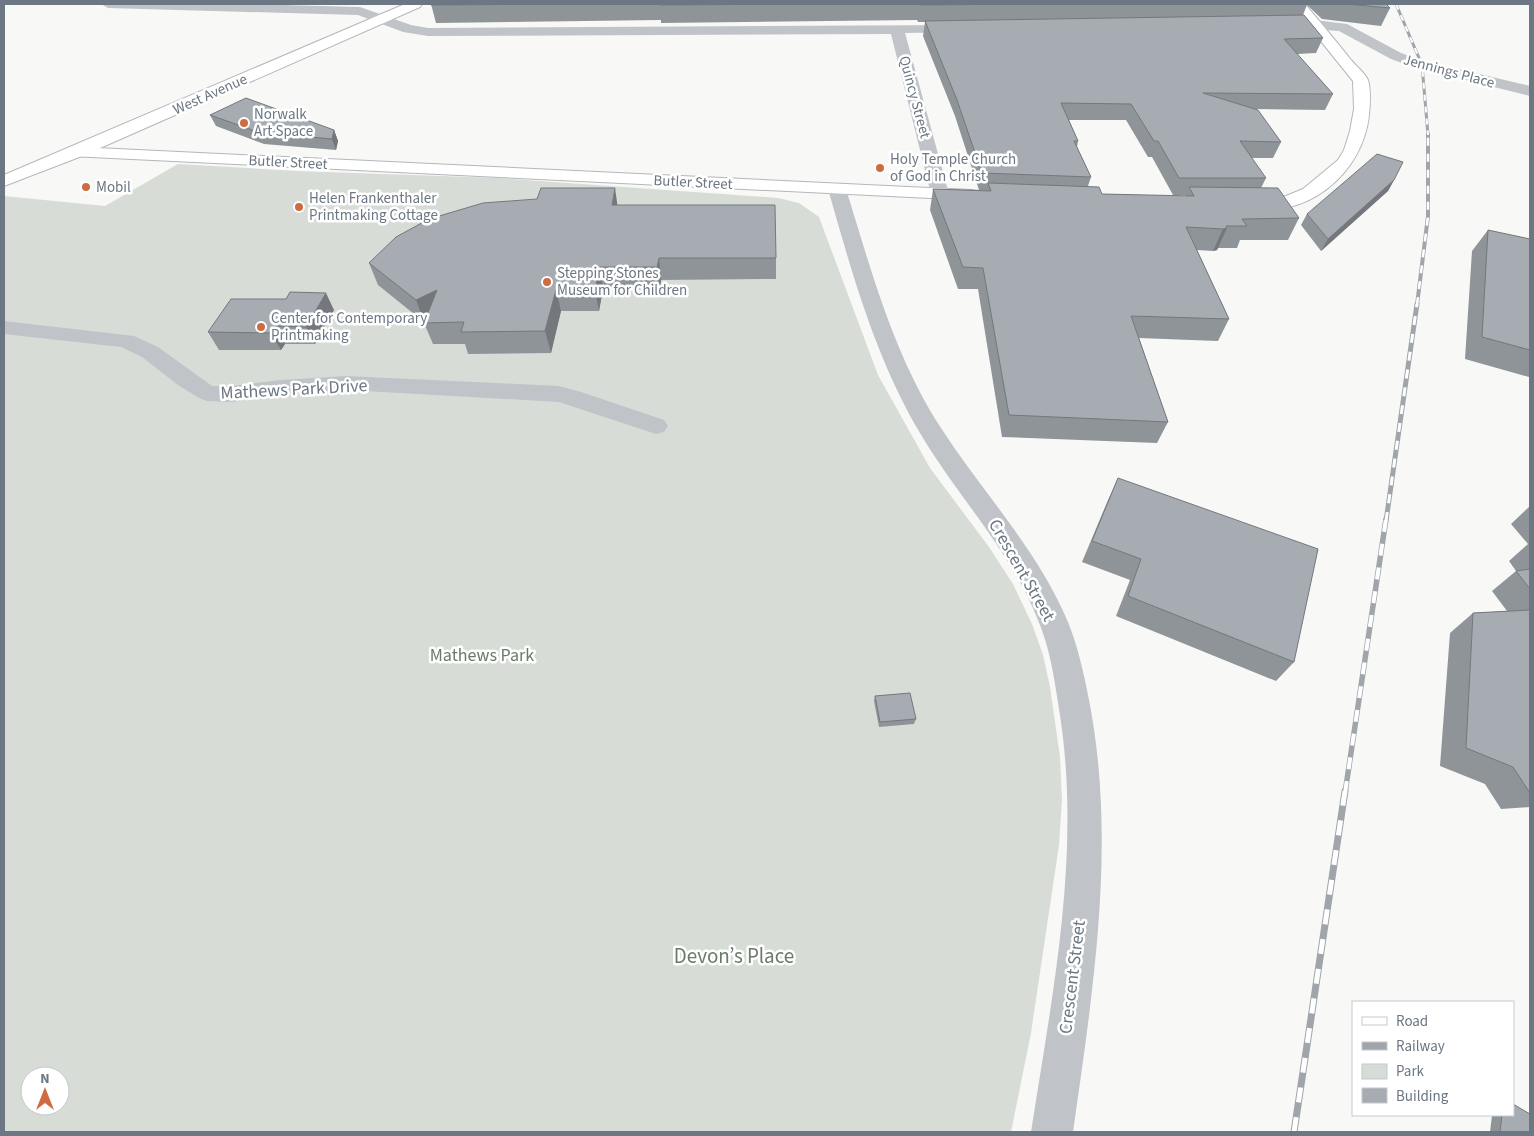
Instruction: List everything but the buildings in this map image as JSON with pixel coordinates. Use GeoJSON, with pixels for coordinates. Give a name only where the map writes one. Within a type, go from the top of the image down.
{"type":"FeatureCollection","features":[{"type":"Feature","properties":{"kind":"main road","name":"West Avenue"},"geometry":{"type":"LineString","coordinates":[[4,181],[76,152],[415,4]]}},
{"type":"Feature","properties":{"kind":"main road"},"geometry":{"type":"LineString","coordinates":[[1234,203],[1286,202],[1307,194],[1348,158],[1360,123],[1363,92],[1360,80],[1298,4]]}},
{"type":"Feature","properties":{"kind":"main road","name":"Butler Street"},"geometry":{"type":"LineString","coordinates":[[76,152],[990,196]]}},
{"type":"Feature","properties":{"kind":"street"},"geometry":{"type":"LineString","coordinates":[[108,4],[353,10],[368,12],[408,30],[447,33],[977,29]]}},
{"type":"Feature","properties":{"kind":"street","name":"Jennings Place"},"geometry":{"type":"LineString","coordinates":[[1266,24],[1315,24],[1352,30],[1368,42],[1396,56],[1422,65],[1530,91]]}},
{"type":"Feature","properties":{"kind":"street","name":"Quincy Street"},"geometry":{"type":"LineString","coordinates":[[897,30],[940,194]]}},
{"type":"Feature","properties":{"kind":"street","name":"Crescent Street"},"geometry":{"type":"LineString","coordinates":[[837,190],[864,281],[899,374],[932,432],[995,523],[1050,614],[1062,646],[1079,718],[1086,804],[1079,935],[1052,1132]]}},
{"type":"Feature","properties":{"kind":"street","name":"Mathews Park Drive"},"geometry":{"type":"LineString","coordinates":[[4,327],[126,341],[150,352],[199,390],[214,394],[347,383],[558,394],[573,397],[656,426]]}},
{"type":"Feature","properties":{"kind":"green space","name":"Mathews Park"},"geometry":{"type":"Polygon","coordinates":[[[178,164],[298,171],[499,178],[778,198],[799,203],[819,217],[878,375],[930,468],[989,547],[1013,584],[1032,624],[1043,655],[1050,687],[1060,757],[1062,800],[1059,845],[1031,1033],[1011,1132],[4,1132],[4,196],[105,206],[178,164]]]}},
{"type":"Feature","properties":{"kind":"railway"},"geometry":{"type":"LineString","coordinates":[[1396,4],[1422,65],[1428,135]]}},
{"type":"Feature","properties":{"kind":"railway"},"geometry":{"type":"LineString","coordinates":[[1417,305],[1428,216],[1428,135]]}},
{"type":"Feature","properties":{"kind":"railway"},"geometry":{"type":"LineString","coordinates":[[1386,521],[1417,304]]}},
{"type":"Feature","properties":{"kind":"railway"},"geometry":{"type":"LineString","coordinates":[[1345,793],[1386,519]]}},
{"type":"Feature","properties":{"kind":"railway"},"geometry":{"type":"LineString","coordinates":[[1294,1132],[1345,791]]}},
{"type":"Feature","properties":{"kind":"place","name":"Norwalk Art Space"},"geometry":{"type":"Point","coordinates":[244,123]}},
{"type":"Feature","properties":{"kind":"place","name":"Holy Temple Church of God in Christ"},"geometry":{"type":"Point","coordinates":[880,168]}},
{"type":"Feature","properties":{"kind":"place","name":"Mobil"},"geometry":{"type":"Point","coordinates":[86,187]}},
{"type":"Feature","properties":{"kind":"place","name":"Helen Frankenthaler Printmaking Cottage"},"geometry":{"type":"Point","coordinates":[299,207]}},
{"type":"Feature","properties":{"kind":"place","name":"Stepping Stones Museum for Children"},"geometry":{"type":"Point","coordinates":[547,282]}},
{"type":"Feature","properties":{"kind":"place","name":"Center for Contemporary Printmaking"},"geometry":{"type":"Point","coordinates":[261,327]}},
{"type":"Feature","properties":{"kind":"park label","name":"Devon’s Place"},"geometry":{"type":"Point","coordinates":[734,956]}}]}
